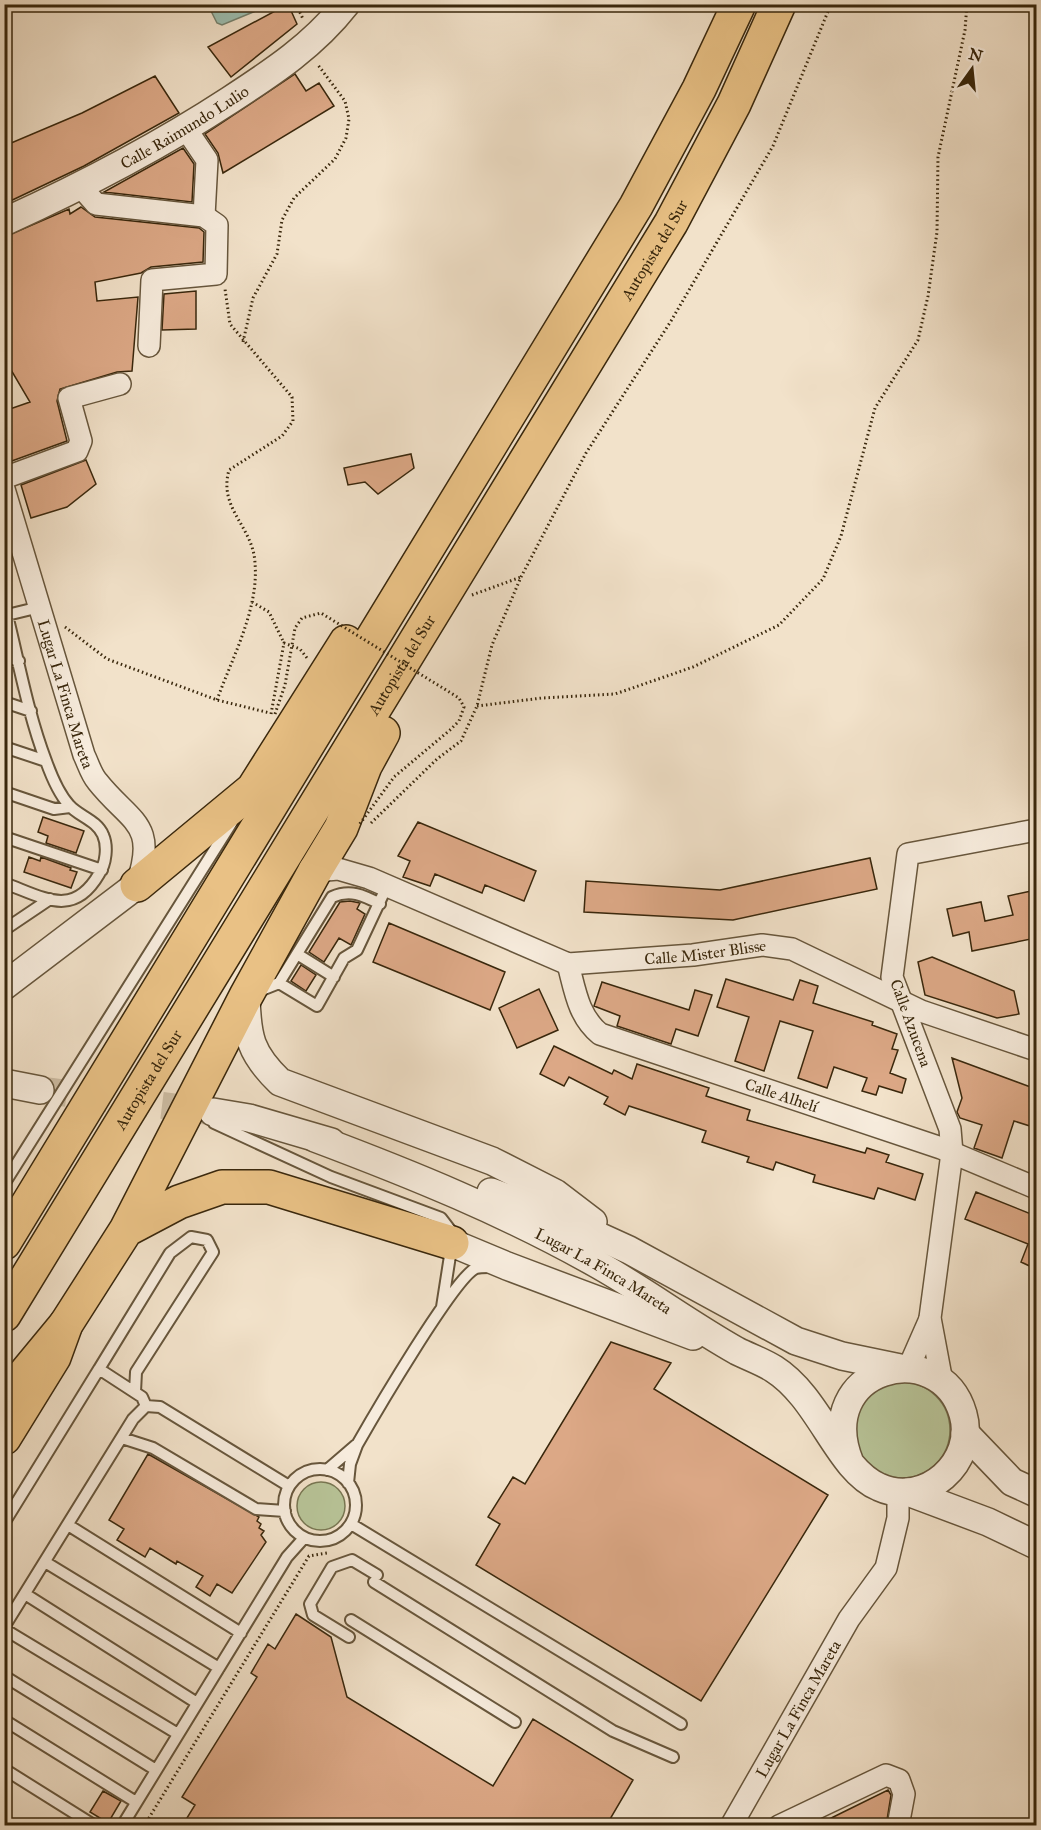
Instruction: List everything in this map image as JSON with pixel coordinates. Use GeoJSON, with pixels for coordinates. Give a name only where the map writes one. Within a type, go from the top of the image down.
{"type":"FeatureCollection","features":[{"type":"Feature","properties":{"kind":"main road"},"geometry":{"type":"LineString","coordinates":[[4,1235],[16,1194],[636,206],[699,89],[739,4]]}},
{"type":"Feature","properties":{"kind":"main road","name":"Autopista del Sur"},"geometry":{"type":"LineString","coordinates":[[4,1316],[671,223],[734,104],[779,4]]}},
{"type":"Feature","properties":{"kind":"main road"},"geometry":{"type":"LineString","coordinates":[[137,885],[253,789],[512,378],[636,206]]}},
{"type":"Feature","properties":{"kind":"main road"},"geometry":{"type":"LineString","coordinates":[[4,1399],[66,1324],[126,1230],[246,996],[315,871],[356,826],[365,766],[573,418],[671,223]]}},
{"type":"Feature","properties":{"kind":"main road"},"geometry":{"type":"LineString","coordinates":[[126,1230],[179,1202],[222,1187],[270,1187],[452,1243]]}},
{"type":"Feature","properties":{"kind":"main road"},"geometry":{"type":"LineString","coordinates":[[4,1243],[16,1194]]}},
{"type":"Feature","properties":{"kind":"main road"},"geometry":{"type":"LineString","coordinates":[[4,1438],[54,1357],[66,1324]]}},
{"type":"Feature","properties":{"kind":"street","name":"Calle Raimundo Lulio"},"geometry":{"type":"LineString","coordinates":[[4,222],[81,187],[186,129],[286,63],[313,40],[346,4]]}},
{"type":"Feature","properties":{"kind":"street"},"geometry":{"type":"LineString","coordinates":[[186,129],[207,160],[204,216]]}},
{"type":"Feature","properties":{"kind":"street"},"geometry":{"type":"LineString","coordinates":[[81,187],[96,204],[204,216],[217,225],[216,274],[152,280],[149,346]]}},
{"type":"Feature","properties":{"kind":"street"},"geometry":{"type":"LineString","coordinates":[[4,478],[77,451],[81,441],[69,398],[120,384]]}},
{"type":"Feature","properties":{"kind":"street","name":"Lugar La Finca Mareta"},"geometry":{"type":"LineString","coordinates":[[4,489],[84,755],[95,780],[133,817],[140,828],[144,842],[145,861],[137,885]]}},
{"type":"Feature","properties":{"kind":"street","name":"Calle Mister Blisse"},"geometry":{"type":"LineString","coordinates":[[356,826],[341,851],[348,861],[379,889]]}},
{"type":"Feature","properties":{"kind":"street","name":"Calle Azucena"},"geometry":{"type":"LineString","coordinates":[[942,1382],[930,1318],[952,1153],[950,1129],[892,977],[908,854],[1036,830]]}},
{"type":"Feature","properties":{"kind":"street","name":"Calle Mister Blisse"},"geometry":{"type":"LineString","coordinates":[[315,871],[338,868],[379,889],[568,964],[693,956],[762,945],[792,949],[899,998],[921,1011],[1036,1050]]}},
{"type":"Feature","properties":{"kind":"street"},"geometry":{"type":"LineString","coordinates":[[4,986],[137,885]]}},
{"type":"Feature","properties":{"kind":"street","name":"Calle Alhelí"},"geometry":{"type":"LineString","coordinates":[[568,964],[581,1012],[588,1024],[600,1034],[952,1153],[1036,1188]]}},
{"type":"Feature","properties":{"kind":"street"},"geometry":{"type":"LineString","coordinates":[[246,996],[249,1041],[262,1064],[280,1082],[492,1161],[555,1193],[630,1250]]}},
{"type":"Feature","properties":{"kind":"street","name":"Lugar La Finca Mareta"},"geometry":{"type":"LineString","coordinates":[[211,1116],[249,1118],[404,1161],[539,1209],[630,1250],[796,1341],[842,1356],[924,1373],[942,1382]]}},
{"type":"Feature","properties":{"kind":"street","name":"Lugar La Finca Mareta"},"geometry":{"type":"LineString","coordinates":[[315,1138],[406,1172],[514,1220],[599,1265],[737,1351],[774,1369],[802,1392],[862,1478],[879,1488],[903,1492],[988,1522],[1036,1545]]}},
{"type":"Feature","properties":{"kind":"street"},"geometry":{"type":"LineString","coordinates":[[452,1243],[671,1329],[737,1351]]}},
{"type":"Feature","properties":{"kind":"street","name":"Calle Azucena"},"geometry":{"type":"LineString","coordinates":[[905,1369],[930,1318]]}},
{"type":"Feature","properties":{"kind":"street"},"geometry":{"type":"LineString","coordinates":[[850,1463],[842,1443],[841,1421],[848,1401],[862,1384],[880,1373],[905,1369]]}},
{"type":"Feature","properties":{"kind":"street"},"geometry":{"type":"LineString","coordinates":[[903,1492],[925,1489],[941,1480],[954,1467],[962,1451],[965,1433],[959,1405],[942,1382]]}},
{"type":"Feature","properties":{"kind":"street"},"geometry":{"type":"LineString","coordinates":[[965,1433],[1012,1482],[1036,1493]]}},
{"type":"Feature","properties":{"kind":"street","name":"Lugar La Finca Mareta"},"geometry":{"type":"LineString","coordinates":[[731,1826],[849,1619],[886,1568],[903,1492]]}},
{"type":"Feature","properties":{"kind":"street"},"geometry":{"type":"LineString","coordinates":[[779,1826],[886,1775],[899,1780],[904,1794],[898,1826]]}},
{"type":"Feature","properties":{"kind":"lane"},"geometry":{"type":"LineString","coordinates":[[4,883],[50,899],[67,902],[77,900],[95,882],[102,870],[105,845],[103,834],[97,826],[70,807],[46,761],[6,615],[40,607]]}},
{"type":"Feature","properties":{"kind":"lane"},"geometry":{"type":"LineString","coordinates":[[4,656],[19,661]]}},
{"type":"Feature","properties":{"kind":"lane"},"geometry":{"type":"LineString","coordinates":[[4,702],[31,711]]}},
{"type":"Feature","properties":{"kind":"lane"},"geometry":{"type":"LineString","coordinates":[[4,747],[46,761]]}},
{"type":"Feature","properties":{"kind":"lane"},"geometry":{"type":"LineString","coordinates":[[16,1194],[253,789]]}},
{"type":"Feature","properties":{"kind":"lane"},"geometry":{"type":"LineString","coordinates":[[4,792],[54,809],[70,807]]}},
{"type":"Feature","properties":{"kind":"lane"},"geometry":{"type":"LineString","coordinates":[[4,837],[102,870]]}},
{"type":"Feature","properties":{"kind":"lane"},"geometry":{"type":"LineString","coordinates":[[246,996],[279,982],[332,897],[341,893],[359,893],[379,889]]}},
{"type":"Feature","properties":{"kind":"lane"},"geometry":{"type":"LineString","coordinates":[[279,982],[317,1006],[344,958],[357,950],[379,889]]}},
{"type":"Feature","properties":{"kind":"lane"},"geometry":{"type":"LineString","coordinates":[[5,929],[50,899]]}},
{"type":"Feature","properties":{"kind":"lane"},"geometry":{"type":"LineString","coordinates":[[297,954],[334,977]]}},
{"type":"Feature","properties":{"kind":"lane"},"geometry":{"type":"LineString","coordinates":[[211,1116],[239,1133],[331,1177],[441,1218],[451,1231],[452,1243],[442,1307]]}},
{"type":"Feature","properties":{"kind":"lane"},"geometry":{"type":"LineString","coordinates":[[4,1522],[170,1253],[191,1237],[207,1239],[213,1252],[136,1372],[135,1392]]}},
{"type":"Feature","properties":{"kind":"lane"},"geometry":{"type":"LineString","coordinates":[[357,1445],[327,1470],[305,1473],[289,1486],[285,1498],[288,1522],[304,1538],[315,1541],[335,1538],[351,1524],[356,1503],[348,1483],[350,1464],[357,1445],[442,1307],[466,1275],[476,1268],[507,1266]]}},
{"type":"Feature","properties":{"kind":"lane"},"geometry":{"type":"LineString","coordinates":[[99,1369],[142,1397],[146,1406]]}},
{"type":"Feature","properties":{"kind":"lane"},"geometry":{"type":"LineString","coordinates":[[146,1406],[122,1438],[4,1628],[178,1734]]}},
{"type":"Feature","properties":{"kind":"lane"},"geometry":{"type":"LineString","coordinates":[[146,1406],[160,1407],[289,1486]]}},
{"type":"Feature","properties":{"kind":"lane"},"geometry":{"type":"LineString","coordinates":[[122,1438],[153,1448],[256,1509],[285,1511]]}},
{"type":"Feature","properties":{"kind":"lane"},"geometry":{"type":"LineString","coordinates":[[327,1470],[348,1483]]}},
{"type":"Feature","properties":{"kind":"lane"},"geometry":{"type":"LineString","coordinates":[[351,1524],[681,1724]]}},
{"type":"Feature","properties":{"kind":"lane"},"geometry":{"type":"LineString","coordinates":[[68,1525],[240,1633]]}},
{"type":"Feature","properties":{"kind":"lane"},"geometry":{"type":"LineString","coordinates":[[122,1826],[287,1557],[304,1538]]}},
{"type":"Feature","properties":{"kind":"lane"},"geometry":{"type":"LineString","coordinates":[[349,1637],[313,1614],[310,1605],[332,1567],[352,1560],[375,1579],[613,1731],[673,1757]]}},
{"type":"Feature","properties":{"kind":"lane"},"geometry":{"type":"LineString","coordinates":[[45,1562],[219,1668]]}},
{"type":"Feature","properties":{"kind":"lane"},"geometry":{"type":"LineString","coordinates":[[25,1594],[197,1703]]}},
{"type":"Feature","properties":{"kind":"lane"},"geometry":{"type":"LineString","coordinates":[[351,1620],[515,1722]]}},
{"type":"Feature","properties":{"kind":"lane"},"geometry":{"type":"LineString","coordinates":[[4,1676],[156,1770]]}},
{"type":"Feature","properties":{"kind":"lane"},"geometry":{"type":"LineString","coordinates":[[4,1720],[136,1802]]}},
{"type":"Feature","properties":{"kind":"lane"},"geometry":{"type":"LineString","coordinates":[[4,1769],[95,1826]]}},
{"type":"Feature","properties":{"kind":"path"},"geometry":{"type":"LineString","coordinates":[[243,342],[253,298],[277,254],[282,220],[294,198],[335,159],[346,138],[349,119],[345,102],[316,63],[313,40],[296,4]]}},
{"type":"Feature","properties":{"kind":"path"},"geometry":{"type":"LineString","coordinates":[[356,826],[383,814],[437,759],[461,741],[477,706],[492,645],[521,577],[586,453],[671,321],[773,146],[831,4]]}},
{"type":"Feature","properties":{"kind":"path"},"geometry":{"type":"LineString","coordinates":[[477,706],[542,698],[615,694],[693,668],[779,625],[823,579],[841,536],[875,408],[918,339],[928,297],[936,232],[938,157],[965,30],[967,4]]}},
{"type":"Feature","properties":{"kind":"path"},"geometry":{"type":"LineString","coordinates":[[216,274],[225,286],[230,324],[292,397],[294,421],[282,436],[229,470],[225,486],[232,510],[249,536],[255,563],[252,602],[217,700]]}},
{"type":"Feature","properties":{"kind":"path"},"geometry":{"type":"LineString","coordinates":[[463,599],[521,577]]}},
{"type":"Feature","properties":{"kind":"path"},"geometry":{"type":"LineString","coordinates":[[252,602],[269,612],[284,644],[272,714]]}},
{"type":"Feature","properties":{"kind":"path"},"geometry":{"type":"LineString","coordinates":[[40,607],[107,659],[217,700],[272,714]]}},
{"type":"Feature","properties":{"kind":"path"},"geometry":{"type":"LineString","coordinates":[[272,714],[285,685],[296,628],[302,618],[321,613],[459,698],[464,707],[459,721],[394,777],[356,826]]}},
{"type":"Feature","properties":{"kind":"path"},"geometry":{"type":"LineString","coordinates":[[284,644],[300,649],[307,657],[306,664]]}},
{"type":"Feature","properties":{"kind":"path"},"geometry":{"type":"LineString","coordinates":[[144,1826],[309,1556],[334,1552]]}},
{"type":"Feature","properties":{"kind":"shaded area"},"geometry":{"type":"Polygon","coordinates":[[[208,5],[270,5],[222,25],[217,23],[208,5]]]}},
{"type":"Feature","properties":{"kind":"shaded area"},"geometry":{"type":"Polygon","coordinates":[[[902,1382],[920,1386],[936,1396],[946,1412],[950,1430],[946,1448],[936,1464],[920,1474],[902,1478],[884,1474],[868,1464],[858,1448],[854,1430],[858,1412],[868,1396],[884,1386],[902,1382]]]}},
{"type":"Feature","properties":{"kind":"shaded area"},"geometry":{"type":"Polygon","coordinates":[[[321,1482],[338,1489],[345,1506],[338,1523],[321,1530],[304,1523],[297,1506],[304,1489],[321,1482]]]}},
{"type":"Feature","properties":{"kind":"building"},"geometry":{"type":"Polygon","coordinates":[[[288,4],[297,24],[231,77],[208,47],[288,4]]]}},
{"type":"Feature","properties":{"kind":"building"},"geometry":{"type":"Polygon","coordinates":[[[295,74],[306,91],[319,83],[334,106],[223,173],[218,153],[205,134],[295,74]]]}},
{"type":"Feature","properties":{"kind":"building"},"geometry":{"type":"Polygon","coordinates":[[[155,76],[179,113],[84,166],[4,204],[4,146],[82,113],[155,76]]]}},
{"type":"Feature","properties":{"kind":"building"},"geometry":{"type":"Polygon","coordinates":[[[183,148],[194,164],[192,202],[104,192],[183,148]]]}},
{"type":"Feature","properties":{"kind":"building"},"geometry":{"type":"Polygon","coordinates":[[[81,207],[95,217],[199,228],[204,232],[203,262],[151,267],[141,273],[95,282],[97,301],[138,297],[132,371],[117,372],[60,389],[57,401],[67,441],[9,462],[4,447],[4,411],[30,402],[4,358],[4,237],[69,209],[70,214],[81,207]]]}},
{"type":"Feature","properties":{"kind":"building"},"geometry":{"type":"Polygon","coordinates":[[[196,291],[196,329],[162,330],[164,294],[196,291]]]}},
{"type":"Feature","properties":{"kind":"building"},"geometry":{"type":"Polygon","coordinates":[[[411,454],[414,468],[378,494],[365,482],[348,485],[344,468],[411,454]]]}},
{"type":"Feature","properties":{"kind":"building"},"geometry":{"type":"Polygon","coordinates":[[[86,460],[96,484],[67,507],[31,518],[21,485],[86,460]]]}},
{"type":"Feature","properties":{"kind":"building"},"geometry":{"type":"Polygon","coordinates":[[[43,817],[84,831],[76,853],[46,843],[48,836],[38,832],[43,817]]]}},
{"type":"Feature","properties":{"kind":"building"},"geometry":{"type":"Polygon","coordinates":[[[418,822],[536,871],[524,901],[485,885],[482,893],[435,874],[430,886],[403,877],[410,861],[398,856],[418,822]]]}},
{"type":"Feature","properties":{"kind":"building"},"geometry":{"type":"Polygon","coordinates":[[[29,857],[40,861],[41,857],[77,872],[71,888],[24,872],[29,857]]]}},
{"type":"Feature","properties":{"kind":"building"},"geometry":{"type":"Polygon","coordinates":[[[870,858],[877,889],[733,920],[584,912],[586,881],[720,890],[870,858]]]}},
{"type":"Feature","properties":{"kind":"building"},"geometry":{"type":"Polygon","coordinates":[[[1036,890],[1036,938],[972,951],[969,932],[953,936],[947,909],[981,902],[985,921],[1013,915],[1008,896],[1036,890]]]}},
{"type":"Feature","properties":{"kind":"building"},"geometry":{"type":"Polygon","coordinates":[[[340,902],[360,903],[357,909],[365,914],[351,945],[339,938],[324,962],[309,952],[340,902]]]}},
{"type":"Feature","properties":{"kind":"building"},"geometry":{"type":"Polygon","coordinates":[[[389,923],[505,972],[490,1010],[373,962],[389,923]]]}},
{"type":"Feature","properties":{"kind":"building"},"geometry":{"type":"Polygon","coordinates":[[[932,957],[1014,991],[1019,1014],[997,1018],[925,995],[918,962],[932,957]]]}},
{"type":"Feature","properties":{"kind":"building"},"geometry":{"type":"Polygon","coordinates":[[[301,965],[316,975],[306,991],[291,981],[301,965]]]}},
{"type":"Feature","properties":{"kind":"building"},"geometry":{"type":"Polygon","coordinates":[[[726,979],[793,1000],[800,980],[818,986],[813,1003],[873,1022],[872,1025],[897,1034],[892,1049],[898,1050],[890,1073],[906,1079],[902,1093],[879,1086],[876,1095],[862,1091],[867,1078],[834,1067],[827,1088],[798,1078],[813,1031],[780,1021],[764,1071],[735,1061],[749,1017],[717,1007],[726,979]]]}},
{"type":"Feature","properties":{"kind":"building"},"geometry":{"type":"Polygon","coordinates":[[[602,982],[689,1010],[695,990],[712,995],[698,1036],[676,1029],[671,1044],[617,1026],[620,1016],[594,1006],[602,982]]]}},
{"type":"Feature","properties":{"kind":"building"},"geometry":{"type":"Polygon","coordinates":[[[539,989],[558,1030],[517,1048],[499,1008],[539,989]]]}},
{"type":"Feature","properties":{"kind":"building"},"geometry":{"type":"Polygon","coordinates":[[[554,1046],[612,1074],[614,1070],[632,1079],[637,1064],[709,1088],[706,1096],[750,1110],[747,1120],[865,1153],[867,1148],[889,1155],[886,1162],[923,1174],[915,1200],[878,1188],[874,1199],[813,1182],[815,1175],[776,1162],[773,1170],[747,1162],[749,1157],[702,1142],[706,1131],[629,1106],[625,1115],[604,1104],[608,1097],[569,1077],[564,1086],[540,1074],[554,1046]]]}},
{"type":"Feature","properties":{"kind":"building"},"geometry":{"type":"Polygon","coordinates":[[[952,1058],[1036,1089],[1036,1115],[1033,1127],[1014,1121],[1002,1158],[974,1148],[982,1125],[960,1118],[957,1112],[962,1098],[952,1058]]]}},
{"type":"Feature","properties":{"kind":"building"},"geometry":{"type":"Polygon","coordinates":[[[976,1192],[1036,1216],[1036,1269],[1021,1262],[1028,1244],[965,1219],[976,1192]]]}},
{"type":"Feature","properties":{"kind":"building"},"geometry":{"type":"Polygon","coordinates":[[[611,1342],[671,1363],[654,1389],[828,1495],[701,1701],[476,1565],[500,1524],[488,1517],[513,1477],[525,1484],[611,1342]]]}},
{"type":"Feature","properties":{"kind":"building"},"geometry":{"type":"Polygon","coordinates":[[[148,1454],[259,1517],[257,1521],[261,1524],[259,1528],[264,1531],[261,1535],[266,1542],[232,1593],[217,1584],[210,1596],[196,1587],[203,1576],[177,1561],[176,1564],[150,1548],[145,1557],[117,1540],[124,1529],[109,1520],[148,1454]]]}},
{"type":"Feature","properties":{"kind":"building"},"geometry":{"type":"Polygon","coordinates":[[[296,1614],[331,1637],[347,1697],[493,1786],[533,1719],[633,1780],[606,1826],[182,1826],[195,1805],[182,1797],[257,1677],[251,1673],[268,1644],[275,1649],[296,1614]]]}},
{"type":"Feature","properties":{"kind":"building"},"geometry":{"type":"Polygon","coordinates":[[[888,1790],[891,1795],[886,1826],[815,1826],[888,1790]]]}},
{"type":"Feature","properties":{"kind":"building"},"geometry":{"type":"Polygon","coordinates":[[[103,1791],[121,1801],[108,1823],[90,1812],[103,1791]]]}},
{"type":"Feature","properties":{"kind":"tunnel"},"geometry":{"type":"LineString","coordinates":[[40,1090],[206,1111]]}}]}
